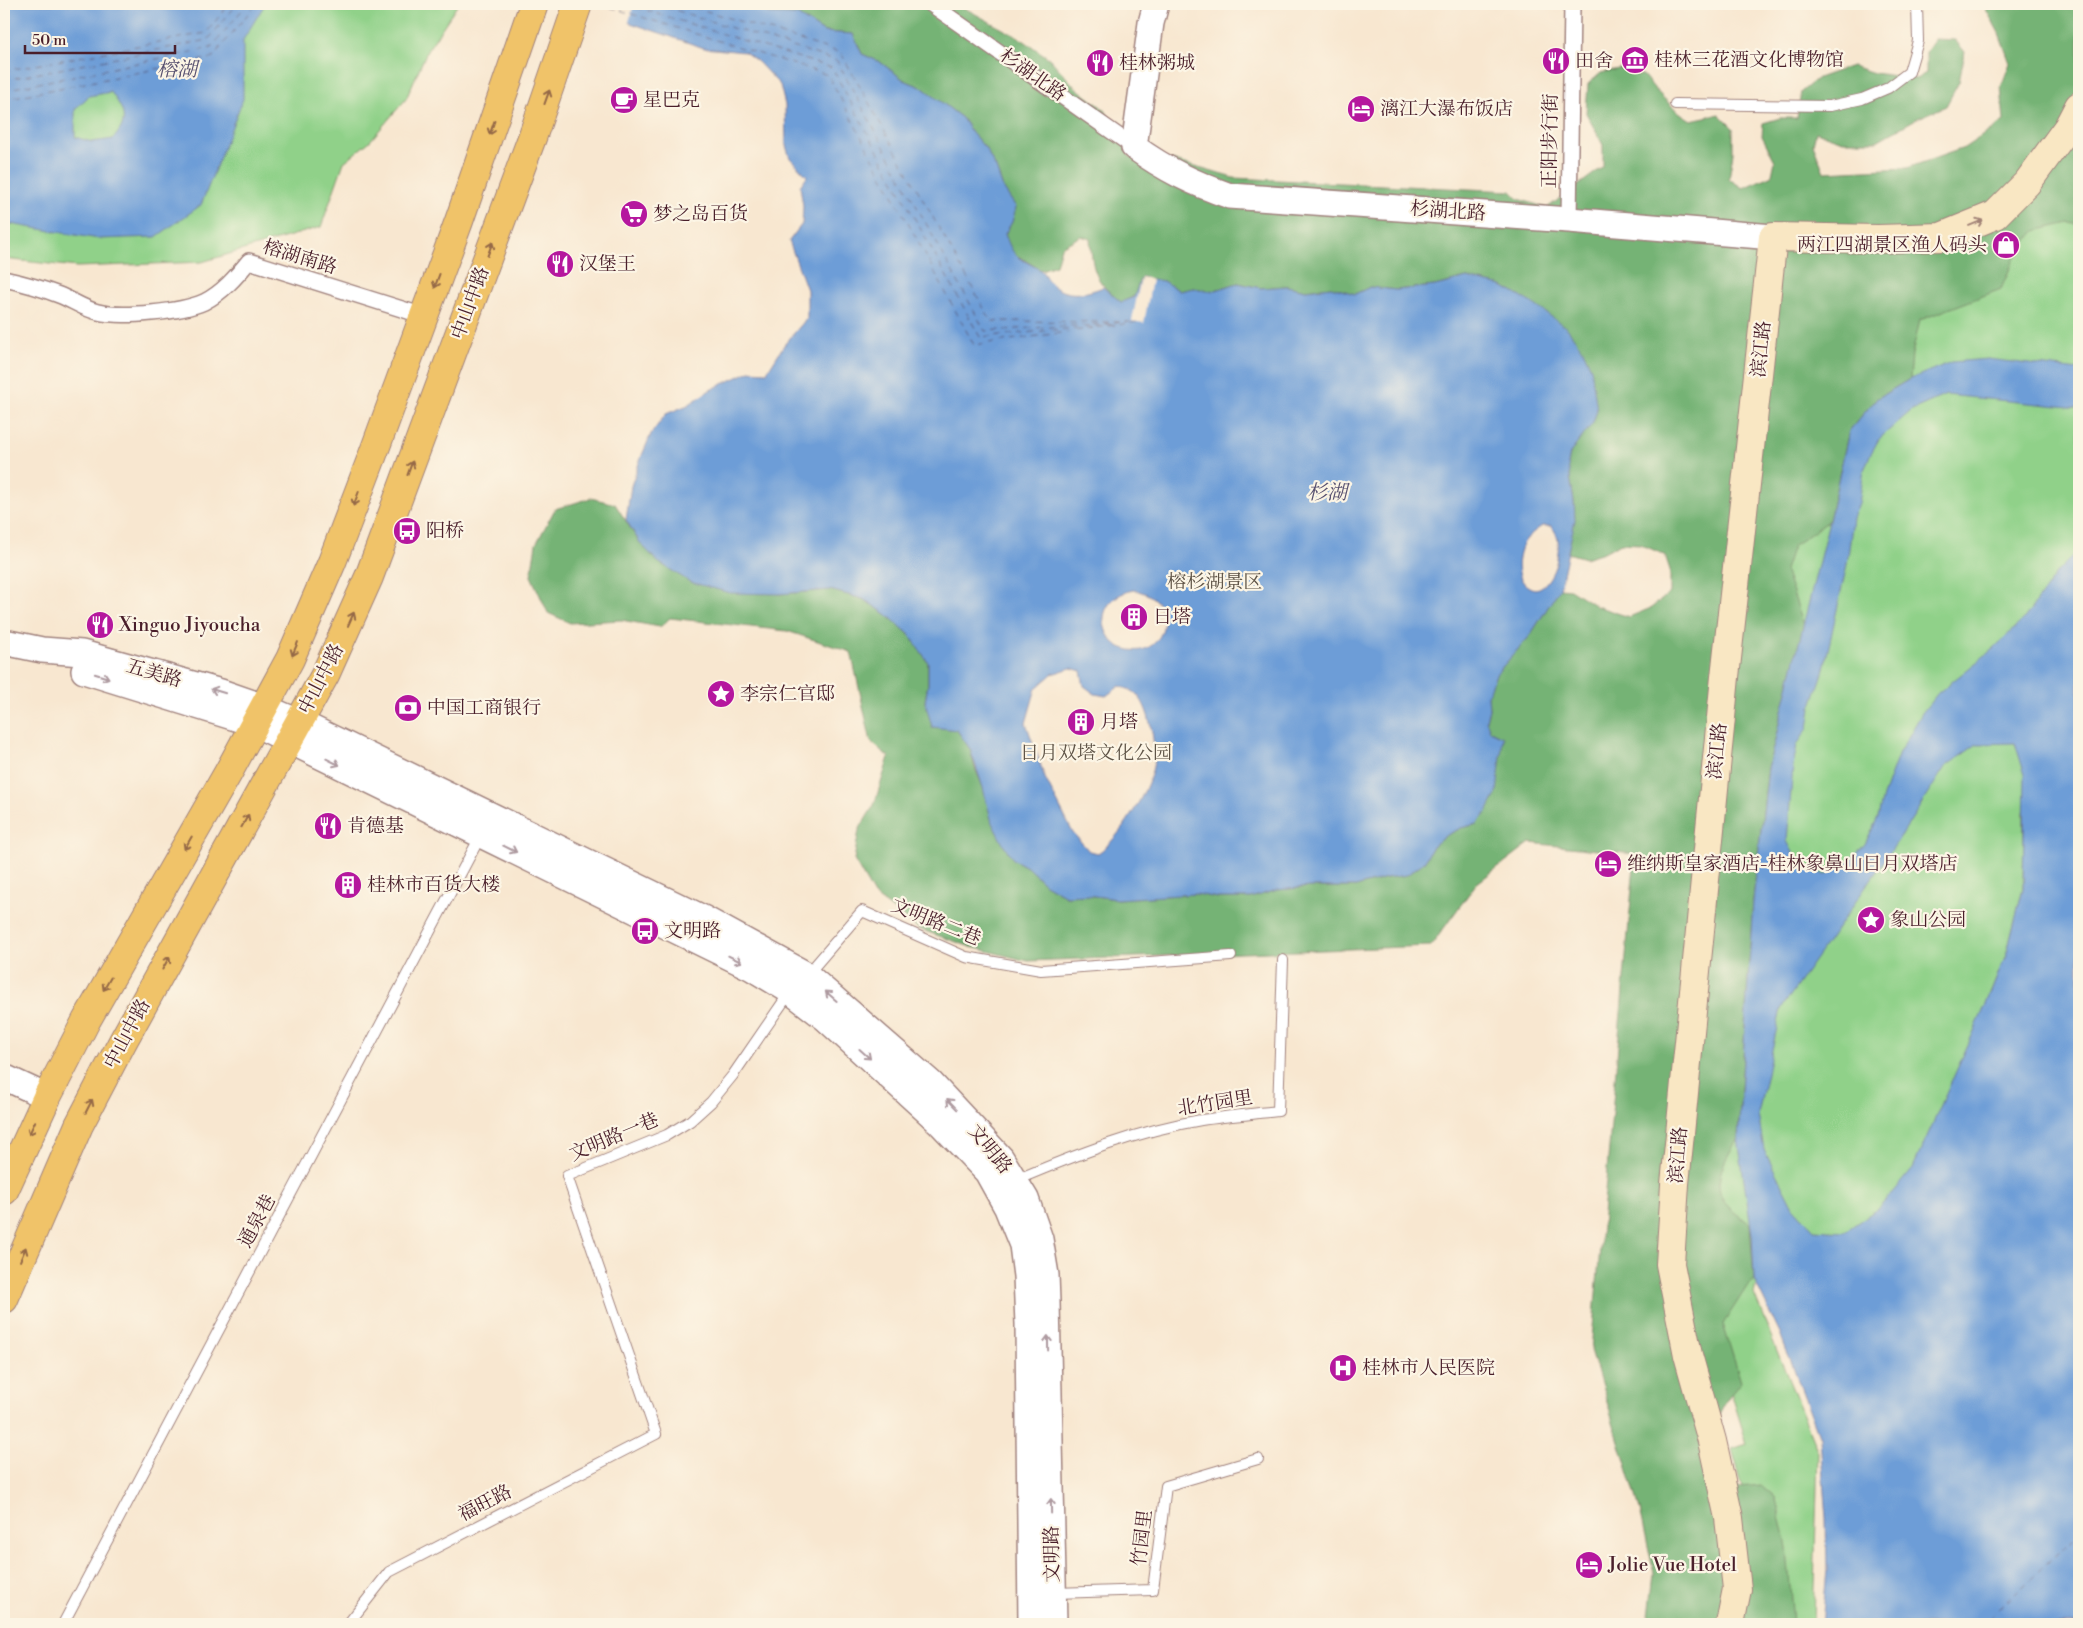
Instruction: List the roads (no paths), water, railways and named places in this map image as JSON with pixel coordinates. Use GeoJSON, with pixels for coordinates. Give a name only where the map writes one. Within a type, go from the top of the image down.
{"type":"FeatureCollection","features":[{"type":"Feature","properties":{"kind":"highway","name":"中山中路"},"geometry":{"type":"LineString","coordinates":[[4,1191],[47,1097],[86,1022],[260,716],[290,659],[332,562],[424,316],[533,10]]}},
{"type":"Feature","properties":{"kind":"highway","name":"中山中路"},"geometry":{"type":"LineString","coordinates":[[4,1299],[84,1116],[123,1041],[325,675],[370,577],[575,16]]}},
{"type":"Feature","properties":{"kind":"main road"},"geometry":{"type":"LineString","coordinates":[[1773,236],[1878,239],[1941,237],[1995,215],[2027,183],[2068,127],[2079,106]]}},
{"type":"Feature","properties":{"kind":"main road","name":"滨江路"},"geometry":{"type":"LineString","coordinates":[[1730,1624],[1737,1589],[1729,1518],[1712,1441],[1688,1355],[1670,1264],[1676,1174],[1721,716],[1773,236]]}},
{"type":"Feature","properties":{"kind":"street","name":"杉湖北路"},"geometry":{"type":"LineString","coordinates":[[931,4],[1170,171],[1195,184],[1230,196],[1773,236]]}},
{"type":"Feature","properties":{"kind":"street"},"geometry":{"type":"LineString","coordinates":[[1134,147],[1146,58],[1156,4]]}},
{"type":"Feature","properties":{"kind":"street","name":"正阳步行街"},"geometry":{"type":"LineString","coordinates":[[1569,220],[1572,4]]}},
{"type":"Feature","properties":{"kind":"street","name":"榕湖南路"},"geometry":{"type":"LineString","coordinates":[[4,279],[52,292],[97,312],[139,315],[167,311],[203,302],[230,284],[249,261],[424,316]]}},
{"type":"Feature","properties":{"kind":"street","name":"五美路"},"geometry":{"type":"LineString","coordinates":[[4,642],[42,650],[82,653],[221,692],[260,716],[294,731]]}},
{"type":"Feature","properties":{"kind":"street","name":"文明路"},"geometry":{"type":"LineString","coordinates":[[294,731],[481,835],[752,968],[799,983],[825,1018],[940,1123],[987,1172],[1007,1208],[1022,1245],[1026,1276],[1031,1624]]}},
{"type":"Feature","properties":{"kind":"street","name":"文明路"},"geometry":{"type":"LineString","coordinates":[[294,731],[703,918],[799,983],[931,1083],[1001,1158],[1026,1199],[1040,1239],[1046,1275],[1054,1624]]}},
{"type":"Feature","properties":{"kind":"street"},"geometry":{"type":"LineString","coordinates":[[4,1077],[47,1097]]}},
{"type":"Feature","properties":{"kind":"lane"},"geometry":{"type":"LineString","coordinates":[[1675,104],[1830,106],[1862,99],[1888,88],[1909,72],[1918,41],[1917,4]]}},
{"type":"Feature","properties":{"kind":"lane","name":"通泉巷"},"geometry":{"type":"LineString","coordinates":[[63,1624],[481,835]]}},
{"type":"Feature","properties":{"kind":"lane","name":"文明路二巷"},"geometry":{"type":"LineString","coordinates":[[799,983],[862,911],[966,957],[1042,970],[1231,956]]}},
{"type":"Feature","properties":{"kind":"lane","name":"北竹园里"},"geometry":{"type":"LineString","coordinates":[[1015,1181],[1079,1154],[1139,1135],[1201,1120],[1278,1111],[1283,960]]}},
{"type":"Feature","properties":{"kind":"lane","name":"文明路一巷"},"geometry":{"type":"LineString","coordinates":[[656,1434],[567,1176],[667,1135],[690,1122],[711,1102],[733,1075],[799,983]]}},
{"type":"Feature","properties":{"kind":"lane","name":"福旺路"},"geometry":{"type":"LineString","coordinates":[[348,1624],[389,1572],[656,1434]]}},
{"type":"Feature","properties":{"kind":"lane","name":"竹园里"},"geometry":{"type":"LineString","coordinates":[[1053,1593],[1153,1590],[1166,1486],[1258,1459]]}},
{"type":"Feature","properties":{"kind":"water","name":"榕湖"},"geometry":{"type":"Polygon","coordinates":[[[4,4],[265,4],[243,40],[243,99],[201,205],[156,237],[99,239],[4,223],[4,4]],[[111,92],[89,96],[75,109],[75,137],[92,142],[113,139],[122,126],[123,121],[122,110],[111,92]]]}},
{"type":"Feature","properties":{"kind":"water","name":"杉湖"},"geometry":{"type":"Polygon","coordinates":[[[575,4],[757,4],[768,14],[797,15],[824,32],[853,34],[862,54],[880,62],[904,80],[923,88],[962,118],[986,149],[996,168],[1003,188],[1016,207],[1012,222],[1005,234],[1011,248],[1017,256],[1041,270],[1051,284],[1063,291],[1083,293],[1103,287],[1121,302],[1134,297],[1141,277],[1163,281],[1180,291],[1193,288],[1212,291],[1238,283],[1261,288],[1287,286],[1306,290],[1331,287],[1355,294],[1370,287],[1396,290],[1435,286],[1467,278],[1502,286],[1535,305],[1567,328],[1583,350],[1591,368],[1597,410],[1593,423],[1570,453],[1568,464],[1575,520],[1560,588],[1529,637],[1496,674],[1488,696],[1489,709],[1486,720],[1490,731],[1503,737],[1497,793],[1487,812],[1477,824],[1461,828],[1445,836],[1433,846],[1424,862],[1407,875],[1386,878],[1356,887],[1310,887],[1277,890],[1250,898],[1218,898],[1196,894],[1117,899],[1086,895],[1066,896],[1045,884],[1027,867],[1013,859],[1004,846],[992,823],[970,749],[957,730],[932,727],[925,702],[928,684],[928,662],[909,634],[886,614],[863,599],[830,590],[779,594],[730,593],[690,582],[658,562],[640,543],[626,520],[631,486],[651,434],[666,414],[688,405],[710,390],[750,371],[767,372],[784,345],[807,318],[807,290],[789,241],[802,224],[803,206],[800,186],[807,176],[790,158],[786,146],[785,105],[780,85],[758,62],[745,52],[704,48],[575,4]],[[1542,526],[1522,546],[1518,566],[1524,583],[1534,589],[1540,588],[1548,580],[1552,574],[1558,554],[1558,541],[1554,530],[1551,526],[1542,526]],[[1133,590],[1111,602],[1107,608],[1104,614],[1106,630],[1115,644],[1126,649],[1140,650],[1151,646],[1159,637],[1163,627],[1163,615],[1159,604],[1149,595],[1133,590]],[[1071,668],[1052,674],[1036,688],[1026,723],[1045,778],[1073,833],[1089,851],[1098,853],[1115,838],[1132,814],[1145,789],[1154,759],[1151,727],[1140,698],[1132,691],[1120,686],[1106,696],[1095,694],[1084,686],[1081,671],[1071,668]]]}},
{"type":"Feature","properties":{"kind":"water"},"geometry":{"type":"Polygon","coordinates":[[[1988,359],[2079,370],[2079,408],[1946,395],[1912,410],[1879,439],[1864,470],[1859,503],[1853,518],[1847,564],[1823,673],[1811,708],[1808,728],[1797,745],[1793,766],[1787,841],[1798,862],[1826,875],[1850,860],[1865,844],[1878,817],[1883,796],[1899,753],[1922,713],[1938,693],[1993,649],[2023,620],[2058,571],[2079,550],[2079,1624],[1822,1624],[1827,1570],[1826,1519],[1820,1438],[1781,1336],[1754,1280],[1752,1235],[1738,1139],[1753,900],[1768,768],[1829,521],[1849,431],[1876,399],[1910,379],[1951,362],[1988,359]],[[2015,743],[1977,744],[1945,767],[1897,842],[1781,1009],[1758,1114],[1764,1150],[1793,1207],[1814,1230],[1844,1232],[1880,1207],[1913,1168],[1987,1002],[2007,952],[2023,888],[2025,775],[2015,743]]]}},
{"type":"Feature","properties":{"kind":"place","name":"桂林三花酒文化博物馆"},"geometry":{"type":"Point","coordinates":[1635,60]}},
{"type":"Feature","properties":{"kind":"place","name":"田舍"},"geometry":{"type":"Point","coordinates":[1556,61]}},
{"type":"Feature","properties":{"kind":"place","name":"桂林粥城"},"geometry":{"type":"Point","coordinates":[1100,63]}},
{"type":"Feature","properties":{"kind":"place","name":"星巴克"},"geometry":{"type":"Point","coordinates":[624,100]}},
{"type":"Feature","properties":{"kind":"place","name":"漓江大瀑布饭店"},"geometry":{"type":"Point","coordinates":[1361,109]}},
{"type":"Feature","properties":{"kind":"place","name":"梦之岛百货"},"geometry":{"type":"Point","coordinates":[634,214]}},
{"type":"Feature","properties":{"kind":"place","name":"两江四湖景区渔人码头"},"geometry":{"type":"Point","coordinates":[2006,245]}},
{"type":"Feature","properties":{"kind":"place","name":"汉堡王"},"geometry":{"type":"Point","coordinates":[560,264]}},
{"type":"Feature","properties":{"kind":"place","name":"阳桥"},"geometry":{"type":"Point","coordinates":[407,531]}},
{"type":"Feature","properties":{"kind":"place","name":"日塔"},"geometry":{"type":"Point","coordinates":[1134,617]}},
{"type":"Feature","properties":{"kind":"place","name":"Xinguo Jiyoucha"},"geometry":{"type":"Point","coordinates":[100,625]}},
{"type":"Feature","properties":{"kind":"place","name":"李宗仁官邸"},"geometry":{"type":"Point","coordinates":[721,694]}},
{"type":"Feature","properties":{"kind":"place","name":"中国工商银行"},"geometry":{"type":"Point","coordinates":[408,708]}},
{"type":"Feature","properties":{"kind":"place","name":"月塔"},"geometry":{"type":"Point","coordinates":[1081,722]}},
{"type":"Feature","properties":{"kind":"place","name":"肯德基"},"geometry":{"type":"Point","coordinates":[328,826]}},
{"type":"Feature","properties":{"kind":"place","name":"维纳斯皇家酒店-桂林象鼻山日月双塔店"},"geometry":{"type":"Point","coordinates":[1608,864]}},
{"type":"Feature","properties":{"kind":"place","name":"桂林市百货大楼"},"geometry":{"type":"Point","coordinates":[348,885]}},
{"type":"Feature","properties":{"kind":"place","name":"象山公园"},"geometry":{"type":"Point","coordinates":[1871,920]}},
{"type":"Feature","properties":{"kind":"place","name":"文明路"},"geometry":{"type":"Point","coordinates":[645,931]}},
{"type":"Feature","properties":{"kind":"place","name":"桂林市人民医院"},"geometry":{"type":"Point","coordinates":[1343,1368]}},
{"type":"Feature","properties":{"kind":"place","name":"Jolie Vue Hotel"},"geometry":{"type":"Point","coordinates":[1589,1565]}},
{"type":"Feature","properties":{"kind":"park label","name":"榕杉湖景区"},"geometry":{"type":"Point","coordinates":[1215,582]}},
{"type":"Feature","properties":{"kind":"park label","name":"日月双塔文化公园"},"geometry":{"type":"Point","coordinates":[1096,753]}}]}
